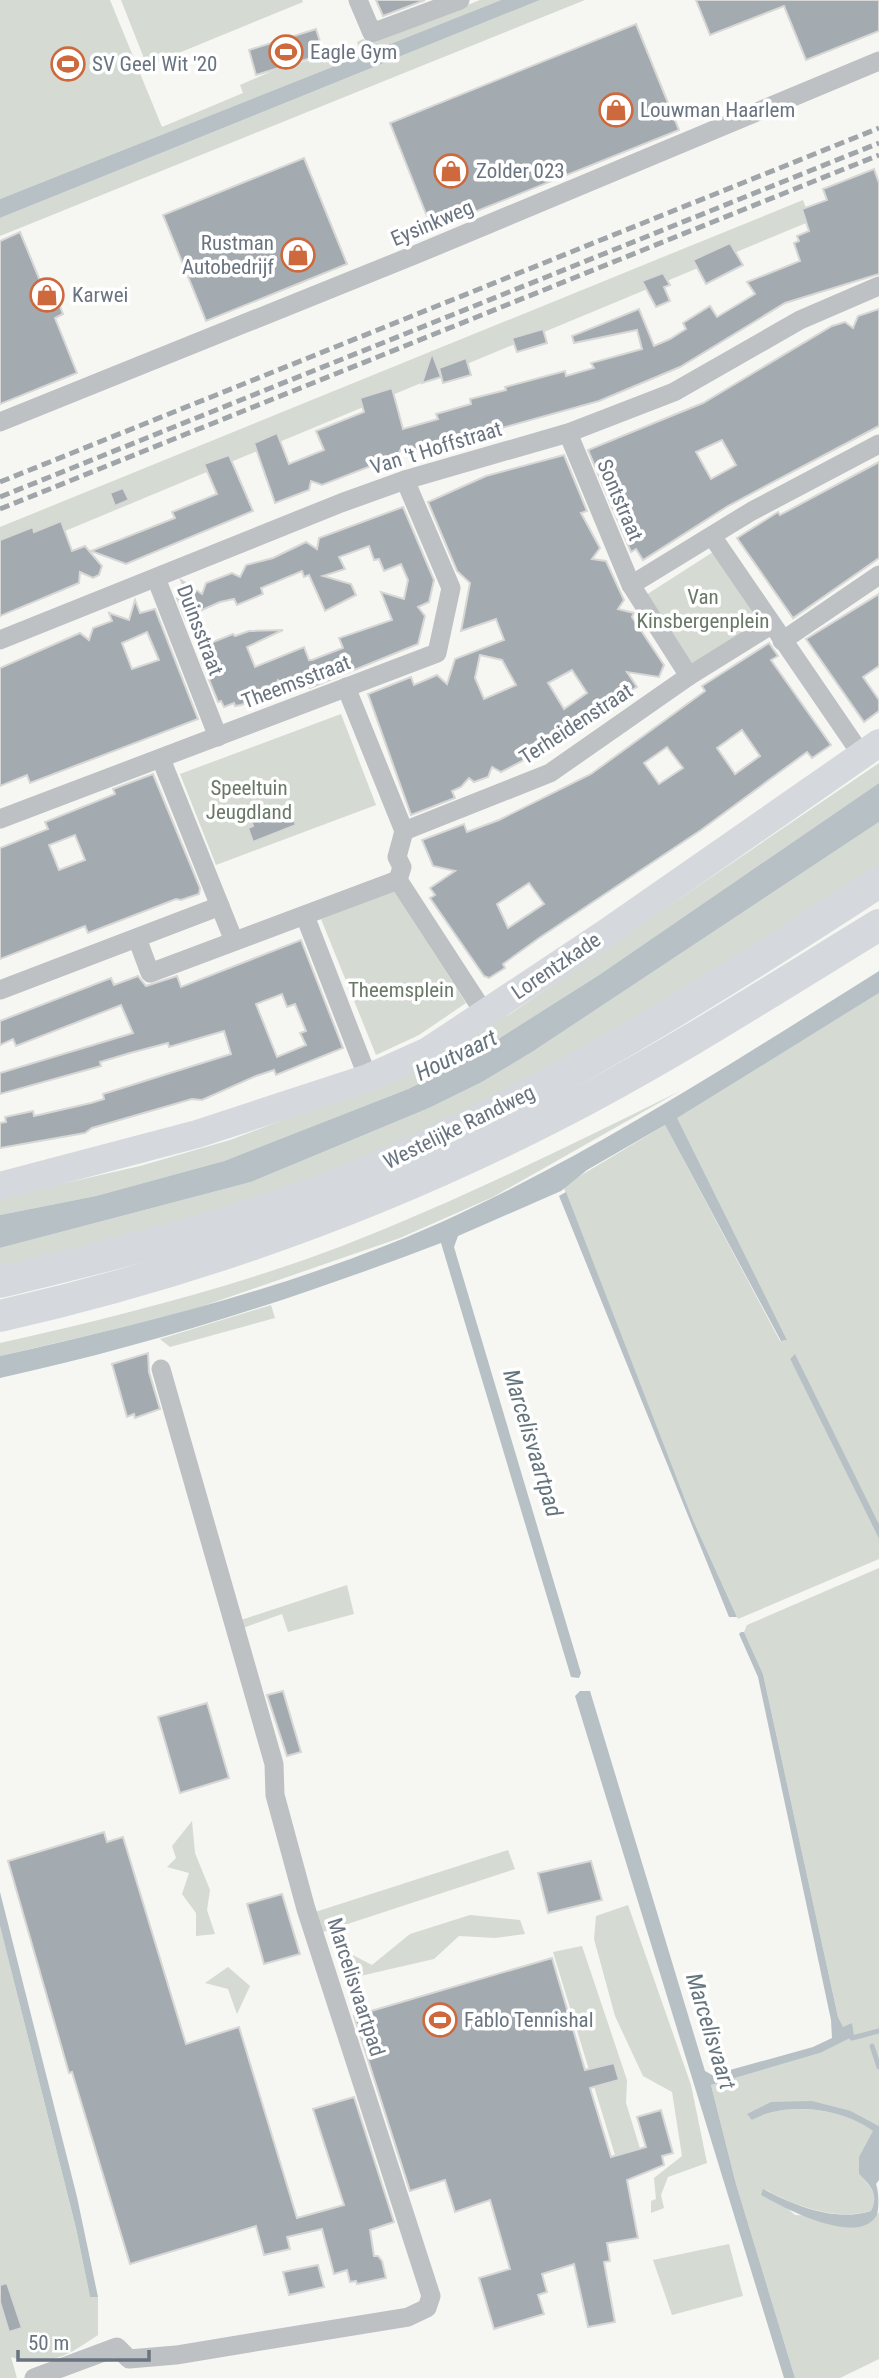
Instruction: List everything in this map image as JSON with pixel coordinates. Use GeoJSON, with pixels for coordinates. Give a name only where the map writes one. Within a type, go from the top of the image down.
{"type":"FeatureCollection","features":[{"type":"Feature","properties":{"kind":"main road","name":"Westelijke Randweg"},"geometry":{"type":"LineString","coordinates":[[0,1282],[179,1238],[338,1183],[492,1114],[637,1034],[879,882]]}},
{"type":"Feature","properties":{"kind":"main road","name":"Westelijke Randweg"},"geometry":{"type":"LineString","coordinates":[[0,1315],[195,1265],[324,1220],[459,1163],[557,1114],[665,1055],[879,925]]}},
{"type":"Feature","properties":{"kind":"street"},"geometry":{"type":"LineString","coordinates":[[358,0],[372,33],[460,0]]}},
{"type":"Feature","properties":{"kind":"street","name":"Eysinkweg"},"geometry":{"type":"LineString","coordinates":[[0,422],[417,254],[879,61]]}},
{"type":"Feature","properties":{"kind":"street","name":"Van 't Hoffstraat"},"geometry":{"type":"LineString","coordinates":[[0,640],[405,480],[568,433],[674,392],[800,320],[879,286]]}},
{"type":"Feature","properties":{"kind":"street","name":"Sontstraat"},"geometry":{"type":"LineString","coordinates":[[568,433],[631,585]]}},
{"type":"Feature","properties":{"kind":"street"},"geometry":{"type":"LineString","coordinates":[[771,625],[689,676],[631,585],[764,505],[879,444]]}},
{"type":"Feature","properties":{"kind":"street","name":"Theemsstraat"},"geometry":{"type":"LineString","coordinates":[[0,819],[437,653],[450,588],[405,480]]}},
{"type":"Feature","properties":{"kind":"street"},"geometry":{"type":"LineString","coordinates":[[712,536],[782,641],[870,748]]}},
{"type":"Feature","properties":{"kind":"street"},"geometry":{"type":"LineString","coordinates":[[782,641],[879,575]]}},
{"type":"Feature","properties":{"kind":"street","name":"Duinsstraat"},"geometry":{"type":"LineString","coordinates":[[156,578],[218,737]]}},
{"type":"Feature","properties":{"kind":"street","name":"Terheidenstraat"},"geometry":{"type":"LineString","coordinates":[[404,831],[550,773],[689,676]]}},
{"type":"Feature","properties":{"kind":"street"},"geometry":{"type":"LineString","coordinates":[[346,687],[404,831],[397,857],[402,867],[398,880]]}},
{"type":"Feature","properties":{"kind":"street","name":"Lorentzkade"},"geometry":{"type":"LineString","coordinates":[[0,1186],[197,1134],[368,1079],[428,1051],[870,748]]}},
{"type":"Feature","properties":{"kind":"street"},"geometry":{"type":"LineString","coordinates":[[161,759],[234,941]]}},
{"type":"Feature","properties":{"kind":"street"},"geometry":{"type":"LineString","coordinates":[[398,880],[485,1014]]}},
{"type":"Feature","properties":{"kind":"street"},"geometry":{"type":"LineString","coordinates":[[136,938],[150,973],[398,880]]}},
{"type":"Feature","properties":{"kind":"street"},"geometry":{"type":"LineString","coordinates":[[0,990],[220,905]]}},
{"type":"Feature","properties":{"kind":"street"},"geometry":{"type":"LineString","coordinates":[[305,916],[368,1079]]}},
{"type":"Feature","properties":{"kind":"street","name":"Marcelisvaartpad"},"geometry":{"type":"LineString","coordinates":[[34,2378],[117,2347],[128,2359],[269,2341],[408,2317],[428,2308],[431,2295],[306,1909],[275,1795],[274,1764],[161,1368]]}},
{"type":"Feature","properties":{"kind":"green space","name":"SV Geel Wit '20"},"geometry":{"type":"Polygon","coordinates":[[[0,0],[110,0],[162,127],[243,93],[240,85],[279,68],[359,48],[357,42],[363,39],[373,43],[480,0],[501,0],[0,199],[0,0]]]}},
{"type":"Feature","properties":{"kind":"green space"},"geometry":{"type":"Polygon","coordinates":[[[121,0],[302,0],[303,2],[147,66],[121,0]]]}},
{"type":"Feature","properties":{"kind":"green space"},"geometry":{"type":"Polygon","coordinates":[[[540,0],[585,0],[0,236],[0,218],[540,0]]]}},
{"type":"Feature","properties":{"kind":"green space"},"geometry":{"type":"Polygon","coordinates":[[[803,200],[811,221],[0,558],[0,527],[803,200]]]}},
{"type":"Feature","properties":{"kind":"green space","name":"Van Kinsbergenplein"},"geometry":{"type":"Polygon","coordinates":[[[713,552],[759,622],[692,664],[646,595],[713,552]]]}},
{"type":"Feature","properties":{"kind":"green space","name":"Speeltuin Jeugdland"},"geometry":{"type":"Polygon","coordinates":[[[341,714],[376,805],[216,865],[180,774],[341,714]]]}},
{"type":"Feature","properties":{"kind":"green space"},"geometry":{"type":"Polygon","coordinates":[[[879,763],[879,783],[599,975],[457,1065],[408,1089],[224,1161],[96,1196],[0,1215],[0,1198],[140,1166],[230,1140],[358,1092],[510,1014],[879,763]]]}},
{"type":"Feature","properties":{"kind":"green space"},"geometry":{"type":"Polygon","coordinates":[[[879,822],[879,871],[546,1077],[278,1195],[0,1273],[0,1248],[251,1182],[429,1108],[482,1082],[532,1052],[879,822]]]}},
{"type":"Feature","properties":{"kind":"green space","name":"Theemsplein"},"geometry":{"type":"Polygon","coordinates":[[[394,891],[466,1003],[419,1035],[376,1055],[321,919],[394,891]]]}},
{"type":"Feature","properties":{"kind":"green space"},"geometry":{"type":"Polygon","coordinates":[[[879,993],[879,1524],[795,1355],[790,1359],[879,1539],[879,1559],[738,1619],[693,1520],[563,1186],[665,1125],[780,1341],[787,1340],[676,1118],[879,993]]]}},
{"type":"Feature","properties":{"kind":"green space"},"geometry":{"type":"Polygon","coordinates":[[[680,1091],[493,1197],[400,1238],[180,1314],[0,1356],[0,1343],[173,1300],[342,1246],[471,1192],[680,1091]]]}},
{"type":"Feature","properties":{"kind":"green space"},"geometry":{"type":"Polygon","coordinates":[[[271,1305],[275,1318],[170,1347],[160,1339],[271,1305]]]}},
{"type":"Feature","properties":{"kind":"green space"},"geometry":{"type":"Polygon","coordinates":[[[879,1568],[879,2126],[851,2111],[771,2102],[752,2120],[781,2110],[814,2110],[846,2117],[874,2131],[859,2174],[874,2195],[871,2211],[857,2214],[829,2213],[802,2206],[764,2189],[795,2215],[874,2219],[879,2212],[879,2359],[840,2378],[795,2378],[736,2184],[711,2085],[820,2053],[852,2023],[843,2028],[838,2017],[763,1674],[744,1632],[747,1625],[879,1568]]]}},
{"type":"Feature","properties":{"kind":"green space"},"geometry":{"type":"Polygon","coordinates":[[[347,1585],[354,1614],[288,1632],[282,1614],[243,1628],[241,1620],[347,1585]]]}},
{"type":"Feature","properties":{"kind":"green space"},"geometry":{"type":"Polygon","coordinates":[[[192,1821],[195,1853],[210,1890],[207,1910],[215,1934],[196,1936],[196,1913],[182,1894],[189,1873],[167,1867],[176,1858],[172,1846],[192,1821]]]}},
{"type":"Feature","properties":{"kind":"green space"},"geometry":{"type":"Polygon","coordinates":[[[508,1850],[515,1869],[320,1933],[312,1913],[508,1850]]]}},
{"type":"Feature","properties":{"kind":"green space"},"geometry":{"type":"Polygon","coordinates":[[[628,1905],[691,2085],[707,2163],[668,2177],[661,2195],[664,2208],[651,2213],[651,2201],[656,2199],[654,2178],[682,2156],[672,2092],[643,2076],[615,2016],[594,1939],[596,1916],[628,1905]]]}},
{"type":"Feature","properties":{"kind":"green space"},"geometry":{"type":"Polygon","coordinates":[[[470,1915],[520,1920],[525,1934],[495,1938],[459,1936],[434,1959],[347,1979],[343,1950],[372,1965],[410,1934],[470,1915]]]}},
{"type":"Feature","properties":{"kind":"green space"},"geometry":{"type":"Polygon","coordinates":[[[0,1926],[76,2228],[90,2297],[98,2297],[98,2335],[77,2349],[47,2361],[11,2357],[17,2378],[0,2378],[0,1926]]]}},
{"type":"Feature","properties":{"kind":"green space"},"geometry":{"type":"Polygon","coordinates":[[[582,1946],[627,2080],[626,2103],[642,2155],[615,2155],[553,1952],[582,1946]]]}},
{"type":"Feature","properties":{"kind":"green space"},"geometry":{"type":"Polygon","coordinates":[[[228,1967],[250,1986],[237,2014],[228,1989],[205,1983],[228,1967]]]}},
{"type":"Feature","properties":{"kind":"green space"},"geometry":{"type":"Polygon","coordinates":[[[729,2244],[743,2296],[672,2315],[653,2260],[729,2244]]]}},
{"type":"Feature","properties":{"kind":"shaded area"},"geometry":{"type":"Polygon","coordinates":[[[501,0],[540,0],[0,218],[0,199],[501,0]]]}},
{"type":"Feature","properties":{"kind":"shaded area"},"geometry":{"type":"Polygon","coordinates":[[[879,783],[879,822],[532,1052],[482,1082],[429,1108],[251,1182],[0,1248],[0,1215],[96,1196],[224,1161],[408,1089],[457,1065],[599,975],[879,783]]]}},
{"type":"Feature","properties":{"kind":"shaded area"},"geometry":{"type":"Polygon","coordinates":[[[879,971],[879,993],[677,1118],[787,1340],[781,1341],[665,1125],[587,1170],[561,1191],[458,1236],[454,1247],[581,1673],[579,1678],[571,1677],[441,1243],[333,1283],[223,1319],[112,1351],[0,1378],[0,1356],[175,1314],[291,1280],[404,1238],[459,1214],[620,1130],[879,971]]]}},
{"type":"Feature","properties":{"kind":"shaded area"},"geometry":{"type":"Polygon","coordinates":[[[566,1192],[693,1520],[737,1617],[729,1617],[559,1196],[566,1192]]]}},
{"type":"Feature","properties":{"kind":"shaded area"},"geometry":{"type":"Polygon","coordinates":[[[795,1354],[879,1524],[879,1539],[790,1359],[795,1354]]]}},
{"type":"Feature","properties":{"kind":"shaded area"},"geometry":{"type":"Polygon","coordinates":[[[744,1632],[763,1674],[838,2017],[843,2027],[852,2023],[854,2036],[820,2053],[711,2085],[736,2184],[795,2378],[784,2378],[575,1696],[580,1691],[590,1691],[705,2071],[712,2075],[813,2047],[832,2038],[831,2020],[758,1677],[739,1634],[744,1632]]]}},
{"type":"Feature","properties":{"kind":"shaded area"},"geometry":{"type":"Polygon","coordinates":[[[0,1892],[77,2197],[98,2297],[90,2297],[76,2228],[0,1926],[0,1892]]]}},
{"type":"Feature","properties":{"kind":"shaded area"},"geometry":{"type":"Polygon","coordinates":[[[812,2101],[851,2111],[879,2126],[879,2180],[876,2184],[878,2208],[877,2215],[867,2224],[854,2227],[820,2222],[761,2195],[763,2189],[788,2201],[829,2213],[843,2215],[871,2211],[874,2195],[859,2174],[859,2157],[873,2131],[830,2112],[781,2110],[752,2120],[747,2114],[771,2102],[812,2101]]]}},
{"type":"Feature","properties":{"kind":"building"},"geometry":{"type":"Polygon","coordinates":[[[376,0],[425,0],[383,16],[376,0]]]}},
{"type":"Feature","properties":{"kind":"building"},"geometry":{"type":"Polygon","coordinates":[[[696,0],[879,0],[879,31],[806,60],[784,6],[710,35],[696,0]]]}},
{"type":"Feature","properties":{"kind":"building"},"geometry":{"type":"Polygon","coordinates":[[[636,24],[679,130],[432,229],[390,123],[636,24]]]}},
{"type":"Feature","properties":{"kind":"building","name":"Eagle Gym"},"geometry":{"type":"Polygon","coordinates":[[[316,29],[324,54],[256,75],[249,50],[316,29]]]}},
{"type":"Feature","properties":{"kind":"building"},"geometry":{"type":"Polygon","coordinates":[[[304,158],[347,264],[206,321],[163,215],[304,158]]]}},
{"type":"Feature","properties":{"kind":"building"},"geometry":{"type":"Polygon","coordinates":[[[874,169],[879,183],[879,274],[785,303],[680,367],[599,401],[437,446],[429,440],[424,449],[410,453],[402,447],[397,456],[322,485],[311,481],[309,490],[275,503],[254,443],[277,433],[289,464],[324,450],[316,431],[364,412],[360,398],[392,388],[403,429],[438,419],[436,414],[471,404],[470,399],[506,390],[505,387],[565,371],[566,376],[594,368],[591,363],[642,349],[637,330],[574,343],[572,336],[639,309],[654,346],[670,339],[686,329],[683,323],[710,306],[717,317],[755,294],[747,282],[800,261],[794,243],[799,241],[797,236],[809,231],[802,209],[827,200],[823,189],[874,169]]]}},
{"type":"Feature","properties":{"kind":"building"},"geometry":{"type":"Polygon","coordinates":[[[20,232],[43,288],[51,284],[63,314],[55,318],[77,373],[0,404],[0,241],[20,232]]]}},
{"type":"Feature","properties":{"kind":"building"},"geometry":{"type":"Polygon","coordinates":[[[730,243],[743,265],[706,284],[693,260],[730,243]]]}},
{"type":"Feature","properties":{"kind":"building"},"geometry":{"type":"Polygon","coordinates":[[[663,273],[670,285],[664,287],[670,301],[656,307],[642,281],[663,273]]]}},
{"type":"Feature","properties":{"kind":"building"},"geometry":{"type":"Polygon","coordinates":[[[879,309],[879,426],[728,506],[643,560],[636,549],[631,552],[588,450],[703,403],[832,326],[845,322],[853,328],[858,316],[879,309]],[[722,440],[696,452],[711,479],[736,465],[722,440]]]}},
{"type":"Feature","properties":{"kind":"building"},"geometry":{"type":"Polygon","coordinates":[[[543,329],[547,343],[517,352],[512,338],[543,329]]]}},
{"type":"Feature","properties":{"kind":"building"},"geometry":{"type":"Polygon","coordinates":[[[432,353],[441,377],[422,383],[432,353]]]}},
{"type":"Feature","properties":{"kind":"building"},"geometry":{"type":"Polygon","coordinates":[[[466,358],[471,375],[443,383],[439,368],[466,358]]]}},
{"type":"Feature","properties":{"kind":"building"},"geometry":{"type":"Polygon","coordinates":[[[229,455],[253,511],[126,564],[91,551],[175,518],[172,512],[217,494],[204,464],[229,455]]]}},
{"type":"Feature","properties":{"kind":"building"},"geometry":{"type":"Polygon","coordinates":[[[564,455],[587,511],[581,513],[600,548],[592,559],[606,561],[624,600],[618,609],[634,613],[632,617],[664,665],[659,677],[627,672],[637,687],[630,691],[633,696],[617,709],[610,712],[608,709],[599,715],[588,711],[588,723],[576,731],[566,726],[564,739],[501,772],[492,767],[488,777],[474,782],[469,778],[461,787],[452,791],[455,798],[411,815],[368,694],[411,677],[414,685],[437,675],[447,684],[455,659],[504,640],[496,619],[461,631],[470,583],[457,571],[428,502],[486,476],[564,455]],[[480,655],[475,678],[484,699],[516,685],[502,660],[480,655]],[[572,670],[548,683],[564,709],[587,693],[572,670]]]}},
{"type":"Feature","properties":{"kind":"building"},"geometry":{"type":"Polygon","coordinates":[[[879,462],[879,558],[793,618],[737,538],[778,512],[780,515],[879,462]]]}},
{"type":"Feature","properties":{"kind":"building"},"geometry":{"type":"Polygon","coordinates":[[[123,488],[129,500],[115,506],[110,493],[123,488]]]}},
{"type":"Feature","properties":{"kind":"building"},"geometry":{"type":"Polygon","coordinates":[[[403,507],[434,580],[429,602],[418,607],[425,616],[418,644],[310,688],[306,680],[287,687],[278,680],[273,692],[241,705],[235,706],[234,703],[224,707],[221,701],[218,702],[201,660],[208,658],[203,646],[233,634],[235,636],[249,631],[283,630],[247,647],[255,667],[304,647],[309,660],[312,660],[343,648],[339,638],[392,620],[381,592],[404,599],[408,580],[401,564],[384,571],[379,559],[374,560],[369,546],[339,557],[345,569],[323,576],[351,584],[356,595],[325,611],[309,575],[304,577],[302,571],[261,588],[263,594],[237,605],[234,599],[220,602],[195,613],[197,617],[186,621],[177,598],[186,594],[181,580],[202,594],[206,583],[232,573],[240,577],[246,565],[273,558],[306,542],[317,549],[319,538],[403,507]]]}},
{"type":"Feature","properties":{"kind":"building"},"geometry":{"type":"Polygon","coordinates":[[[61,521],[72,551],[85,546],[102,566],[99,575],[93,578],[80,572],[79,583],[0,616],[0,540],[33,527],[34,532],[61,521]]]}},
{"type":"Feature","properties":{"kind":"building"},"geometry":{"type":"Polygon","coordinates":[[[879,594],[879,666],[863,677],[879,700],[879,711],[864,722],[806,639],[879,594]]]}},
{"type":"Feature","properties":{"kind":"building"},"geometry":{"type":"Polygon","coordinates":[[[135,600],[140,613],[155,609],[198,719],[30,783],[27,775],[0,786],[0,668],[80,633],[89,640],[93,628],[112,621],[109,613],[129,620],[135,600]],[[147,632],[122,643],[132,669],[159,660],[147,632]]]}},
{"type":"Feature","properties":{"kind":"building"},"geometry":{"type":"Polygon","coordinates":[[[769,643],[778,656],[771,660],[831,745],[812,758],[807,752],[701,830],[539,938],[503,964],[505,968],[489,978],[484,976],[430,898],[435,895],[430,888],[455,871],[433,866],[422,840],[464,824],[467,832],[499,820],[591,774],[705,691],[702,686],[769,643]],[[742,730],[717,748],[735,774],[760,756],[742,730]],[[667,747],[644,763],[659,784],[683,768],[667,747]],[[529,883],[497,904],[508,928],[544,904],[529,883]]]}},
{"type":"Feature","properties":{"kind":"building"},"geometry":{"type":"Polygon","coordinates":[[[153,774],[200,888],[199,894],[176,899],[88,933],[85,926],[0,959],[0,848],[48,829],[45,822],[115,794],[113,789],[153,774]],[[75,835],[49,845],[59,870],[85,860],[75,835]]]}},
{"type":"Feature","properties":{"kind":"building"},"geometry":{"type":"Polygon","coordinates":[[[287,804],[296,825],[253,842],[248,828],[253,826],[250,819],[287,804]]]}},
{"type":"Feature","properties":{"kind":"building"},"geometry":{"type":"Polygon","coordinates":[[[301,940],[343,1048],[276,1075],[274,1070],[256,1076],[202,1100],[192,1099],[92,1128],[85,1133],[0,1148],[0,1123],[6,1122],[5,1117],[33,1111],[34,1116],[91,1103],[104,1099],[103,1094],[231,1054],[224,1031],[169,1047],[168,1043],[130,1053],[100,1062],[101,1066],[0,1094],[0,1073],[133,1033],[121,1005],[16,1046],[13,1039],[0,1045],[0,1021],[111,978],[114,985],[138,976],[146,986],[177,976],[181,987],[301,940]],[[282,994],[256,1004],[277,1057],[306,1045],[300,1033],[306,1031],[295,1004],[287,1007],[282,994]]]}},
{"type":"Feature","properties":{"kind":"building"},"geometry":{"type":"Polygon","coordinates":[[[148,1353],[149,1372],[160,1409],[135,1418],[134,1414],[127,1417],[112,1364],[148,1353]]]}},
{"type":"Feature","properties":{"kind":"building"},"geometry":{"type":"Polygon","coordinates":[[[283,1691],[301,1752],[287,1756],[267,1695],[283,1691]]]}},
{"type":"Feature","properties":{"kind":"building"},"geometry":{"type":"Polygon","coordinates":[[[207,1703],[229,1778],[180,1793],[158,1717],[207,1703]]]}},
{"type":"Feature","properties":{"kind":"building"},"geometry":{"type":"Polygon","coordinates":[[[104,1832],[107,1842],[123,1837],[186,2044],[239,2027],[297,2218],[344,2205],[313,2109],[354,2097],[394,2222],[370,2230],[374,2256],[378,2256],[382,2261],[386,2278],[357,2284],[356,2281],[350,2282],[347,2270],[334,2274],[322,2229],[287,2237],[290,2249],[264,2255],[256,2226],[130,2264],[72,2072],[69,2073],[8,1861],[104,1832]]]}},
{"type":"Feature","properties":{"kind":"building"},"geometry":{"type":"Polygon","coordinates":[[[591,1861],[602,1900],[548,1913],[538,1873],[591,1861]]]}},
{"type":"Feature","properties":{"kind":"building"},"geometry":{"type":"Polygon","coordinates":[[[282,1894],[300,1954],[264,1964],[247,1904],[282,1894]]]}},
{"type":"Feature","properties":{"kind":"building"},"geometry":{"type":"Polygon","coordinates":[[[552,1958],[585,2070],[614,2063],[619,2080],[590,2088],[611,2157],[646,2147],[637,2117],[661,2110],[673,2153],[662,2156],[664,2165],[627,2180],[638,2238],[607,2243],[610,2261],[604,2262],[615,2322],[588,2327],[574,2264],[542,2274],[547,2292],[538,2295],[544,2314],[494,2329],[479,2278],[510,2269],[490,2200],[455,2212],[445,2180],[410,2191],[354,2016],[552,1958]]]}},
{"type":"Feature","properties":{"kind":"building"},"geometry":{"type":"Polygon","coordinates":[[[318,2265],[324,2287],[289,2295],[283,2272],[318,2265]]]}},
{"type":"Feature","properties":{"kind":"building"},"geometry":{"type":"Polygon","coordinates":[[[7,2283],[22,2328],[9,2332],[0,2302],[0,2285],[7,2283]]]}},
{"type":"Feature","properties":{"kind":"waterway"},"geometry":{"type":"LineString","coordinates":[[852,2038],[879,2031]]}},
{"type":"Feature","properties":{"kind":"waterway"},"geometry":{"type":"LineString","coordinates":[[872,2046],[879,2067]]}},
{"type":"Feature","properties":{"kind":"railway"},"geometry":{"type":"LineString","coordinates":[[0,482],[879,128]]}},
{"type":"Feature","properties":{"kind":"railway"},"geometry":{"type":"LineString","coordinates":[[0,497],[879,143]]}},
{"type":"Feature","properties":{"kind":"railway"},"geometry":{"type":"LineString","coordinates":[[0,509],[879,155]]}},
{"type":"Feature","properties":{"kind":"place","name":"Eagle Gym"},"geometry":{"type":"Point","coordinates":[286,52]}},
{"type":"Feature","properties":{"kind":"place","name":"SV Geel Wit '20"},"geometry":{"type":"Point","coordinates":[68,64]}},
{"type":"Feature","properties":{"kind":"place","name":"Louwman Haarlem"},"geometry":{"type":"Point","coordinates":[616,110]}},
{"type":"Feature","properties":{"kind":"place","name":"Zolder 023"},"geometry":{"type":"Point","coordinates":[451,171]}},
{"type":"Feature","properties":{"kind":"place","name":"Rustman Autobedrijf"},"geometry":{"type":"Point","coordinates":[298,255]}},
{"type":"Feature","properties":{"kind":"place","name":"Karwei"},"geometry":{"type":"Point","coordinates":[47,295]}},
{"type":"Feature","properties":{"kind":"place","name":"Fablo Tennishal"},"geometry":{"type":"Point","coordinates":[440,2020]}},
{"type":"Feature","properties":{"kind":"water label","name":"Houtvaart"},"geometry":{"type":"Point","coordinates":[456,1055]}},
{"type":"Feature","properties":{"kind":"water label","name":"Marcelisvaart"},"geometry":{"type":"Point","coordinates":[711,2031]}}]}
